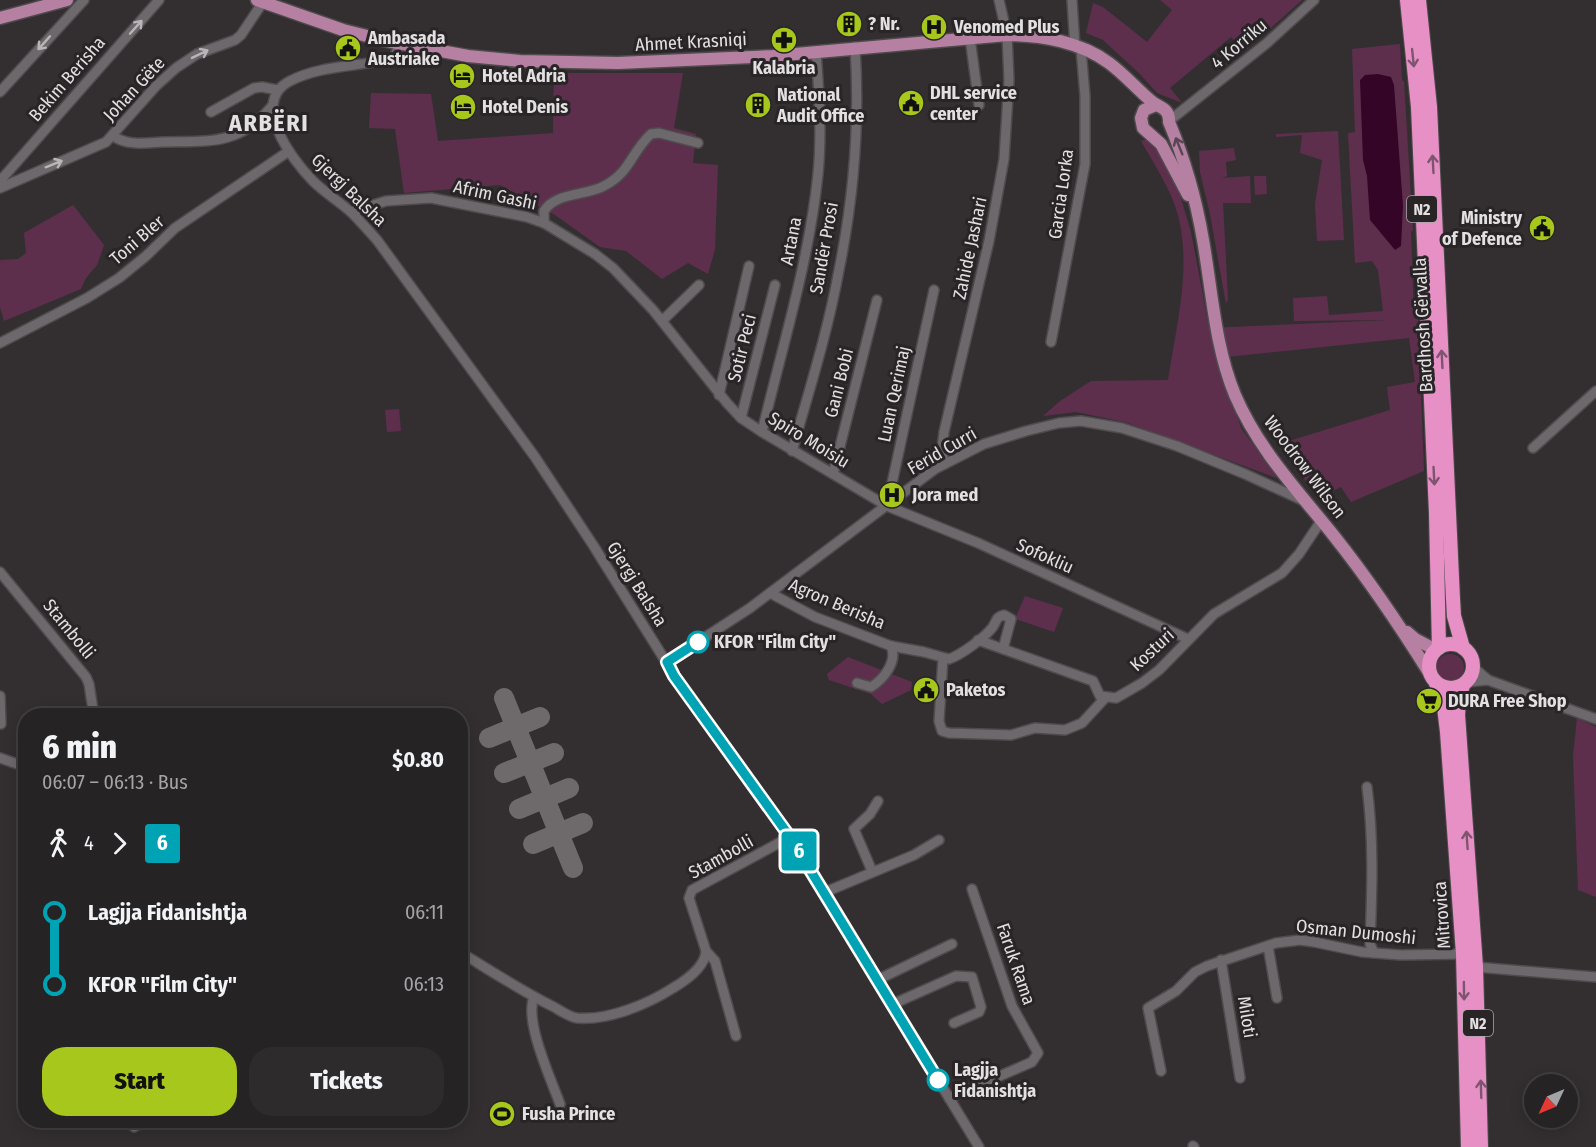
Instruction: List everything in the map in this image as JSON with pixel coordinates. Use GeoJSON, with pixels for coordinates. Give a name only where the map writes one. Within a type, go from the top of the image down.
{"type":"FeatureCollection","features":[{"type":"Feature","properties":{"kind":"highway","name":"Bardhosh Gërvalla"},"geometry":{"type":"LineString","coordinates":[[1407,0],[1418,108],[1437,524],[1438,649]]}},
{"type":"Feature","properties":{"kind":"highway","name":"Bardhosh Gërvalla"},"geometry":{"type":"LineString","coordinates":[[1419,0],[1430,106],[1454,616],[1463,648]]}},
{"type":"Feature","properties":{"kind":"highway"},"geometry":{"type":"LineString","coordinates":[[1438,649],[1452,644],[1463,648]]}},
{"type":"Feature","properties":{"kind":"highway","name":"N2"},"geometry":{"type":"LineString","coordinates":[[1463,648],[1469,653],[1473,667],[1465,684]]}},
{"type":"Feature","properties":{"kind":"highway","name":"N2"},"geometry":{"type":"LineString","coordinates":[[1433,678],[1430,661],[1438,649]]}},
{"type":"Feature","properties":{"kind":"highway"},"geometry":{"type":"LineString","coordinates":[[1433,678],[1449,689],[1465,684]]}},
{"type":"Feature","properties":{"kind":"highway","name":"Mitrovica"},"geometry":{"type":"LineString","coordinates":[[1433,678],[1444,707],[1447,732],[1463,954],[1468,1147]]}},
{"type":"Feature","properties":{"kind":"highway","name":"Mitrovica"},"geometry":{"type":"LineString","coordinates":[[1465,684],[1458,705],[1458,723],[1476,967],[1481,1147]]}},
{"type":"Feature","properties":{"kind":"main road"},"geometry":{"type":"LineString","coordinates":[[0,18],[67,0]]}},
{"type":"Feature","properties":{"kind":"main road","name":"Ahmet Krasniqi"},"geometry":{"type":"LineString","coordinates":[[260,1],[343,30],[400,44],[484,59],[618,63],[773,56],[1007,35],[1040,37],[1078,48],[1107,62],[1168,114],[1184,158],[1197,212]]}},
{"type":"Feature","properties":{"kind":"main road","name":"Ahmet Krasniqi"},"geometry":{"type":"LineString","coordinates":[[1124,76],[1136,96],[1142,114]]}},
{"type":"Feature","properties":{"kind":"main road"},"geometry":{"type":"LineString","coordinates":[[1160,106],[1148,107],[1142,114],[1141,123],[1168,153],[1197,212]]}},
{"type":"Feature","properties":{"kind":"main road"},"geometry":{"type":"LineString","coordinates":[[1151,133],[1160,133],[1169,122]]}},
{"type":"Feature","properties":{"kind":"main road","name":"Woodrow Wilson"},"geometry":{"type":"LineString","coordinates":[[1197,212],[1222,352],[1235,395],[1256,436],[1398,622]]}},
{"type":"Feature","properties":{"kind":"main road"},"geometry":{"type":"LineString","coordinates":[[1398,622],[1415,639],[1438,649]]}},
{"type":"Feature","properties":{"kind":"main road"},"geometry":{"type":"LineString","coordinates":[[1398,622],[1433,678]]}},
{"type":"Feature","properties":{"kind":"street"},"geometry":{"type":"LineString","coordinates":[[0,92],[84,0]]}},
{"type":"Feature","properties":{"kind":"street","name":"Bekim Berisha"},"geometry":{"type":"LineString","coordinates":[[0,181],[159,0]]}},
{"type":"Feature","properties":{"kind":"street","name":"Zahide Jashari"},"geometry":{"type":"LineString","coordinates":[[944,464],[942,448],[944,432],[989,241],[1004,159],[1009,80],[1007,35],[999,0]]}},
{"type":"Feature","properties":{"kind":"street","name":"Garcia Lorka"},"geometry":{"type":"LineString","coordinates":[[1051,342],[1085,164],[1085,96],[1072,0]]}},
{"type":"Feature","properties":{"kind":"street","name":"4 Korriku"},"geometry":{"type":"LineString","coordinates":[[1169,122],[1267,43],[1314,0]]}},
{"type":"Feature","properties":{"kind":"street","name":"Johan Gëte"},"geometry":{"type":"LineString","coordinates":[[0,188],[98,146],[112,136],[156,86],[176,68],[197,54],[235,40],[241,35],[260,1]]}},
{"type":"Feature","properties":{"kind":"street"},"geometry":{"type":"LineString","coordinates":[[970,38],[979,105]]}},
{"type":"Feature","properties":{"kind":"street"},"geometry":{"type":"LineString","coordinates":[[112,136],[120,141],[141,144],[217,141],[253,126],[272,106],[278,90],[292,80],[308,74],[389,59],[394,57],[400,44]]}},
{"type":"Feature","properties":{"kind":"street","name":"Sandër Prosi"},"geometry":{"type":"LineString","coordinates":[[792,451],[839,272],[848,216],[858,121],[855,47]]}},
{"type":"Feature","properties":{"kind":"street","name":"Artana"},"geometry":{"type":"LineString","coordinates":[[762,432],[798,290],[815,196],[819,114],[816,51]]}},
{"type":"Feature","properties":{"kind":"street"},"geometry":{"type":"LineString","coordinates":[[211,112],[254,88],[278,90]]}},
{"type":"Feature","properties":{"kind":"street","name":"Gjergj Balsha"},"geometry":{"type":"LineString","coordinates":[[272,106],[273,116],[289,151],[314,183],[351,212],[377,240],[517,432],[584,530],[678,681],[790,837],[979,1147]]}},
{"type":"Feature","properties":{"kind":"street"},"geometry":{"type":"LineString","coordinates":[[1160,106],[1177,111],[1183,110]]}},
{"type":"Feature","properties":{"kind":"street","name":"Afrim Gashi"},"geometry":{"type":"LineString","coordinates":[[351,212],[386,201],[431,198],[527,217],[544,223],[544,211],[559,199],[595,190],[618,177],[629,166],[642,143],[651,134],[659,133],[698,143]]}},
{"type":"Feature","properties":{"kind":"street","name":"Toni Bler"},"geometry":{"type":"LineString","coordinates":[[0,343],[87,298],[119,278],[175,228],[289,151]]}},
{"type":"Feature","properties":{"kind":"street","name":"Spiro Moisiu"},"geometry":{"type":"LineString","coordinates":[[544,223],[604,260],[636,291],[719,395],[741,418],[792,451],[887,506]]}},
{"type":"Feature","properties":{"kind":"street"},"geometry":{"type":"LineString","coordinates":[[719,395],[749,266]]}},
{"type":"Feature","properties":{"kind":"street"},"geometry":{"type":"LineString","coordinates":[[662,321],[699,285]]}},
{"type":"Feature","properties":{"kind":"street","name":"Sotir Peci"},"geometry":{"type":"LineString","coordinates":[[741,418],[775,285]]}},
{"type":"Feature","properties":{"kind":"street","name":"Luan Qerimaj"},"geometry":{"type":"LineString","coordinates":[[887,506],[934,290]]}},
{"type":"Feature","properties":{"kind":"street","name":"Gani Bobi"},"geometry":{"type":"LineString","coordinates":[[833,474],[877,300]]}},
{"type":"Feature","properties":{"kind":"street"},"geometry":{"type":"LineString","coordinates":[[1533,448],[1596,391]]}},
{"type":"Feature","properties":{"kind":"street","name":"Ferid Curri"},"geometry":{"type":"LineString","coordinates":[[667,662],[723,627],[923,477],[984,444],[1026,431],[1069,422],[1092,422],[1122,428],[1177,446],[1278,488],[1306,503]]}},
{"type":"Feature","properties":{"kind":"street","name":"Sofokliu"},"geometry":{"type":"LineString","coordinates":[[887,506],[978,543],[1188,639]]}},
{"type":"Feature","properties":{"kind":"street","name":"Kosturi"},"geometry":{"type":"LineString","coordinates":[[1106,697],[1116,698],[1142,683],[1159,670],[1214,614],[1282,573],[1299,554],[1321,521]]}},
{"type":"Feature","properties":{"kind":"street","name":"Stambolli"},"geometry":{"type":"LineString","coordinates":[[0,572],[86,677],[93,708]]}},
{"type":"Feature","properties":{"kind":"street"},"geometry":{"type":"LineString","coordinates":[[0,585],[10,583]]}},
{"type":"Feature","properties":{"kind":"street","name":"Agron Berisha"},"geometry":{"type":"LineString","coordinates":[[770,593],[815,617],[891,646],[943,658]]}},
{"type":"Feature","properties":{"kind":"street"},"geometry":{"type":"LineString","coordinates":[[1003,649],[1011,619],[1004,615],[996,618],[993,626],[955,657],[943,658],[939,721],[942,731],[1011,735],[1035,728],[1065,730],[1082,723],[1106,697]]}},
{"type":"Feature","properties":{"kind":"street"},"geometry":{"type":"LineString","coordinates":[[978,640],[1093,681],[1100,696],[1106,697]]}},
{"type":"Feature","properties":{"kind":"street","name":"Agron Berisha"},"geometry":{"type":"LineString","coordinates":[[857,683],[871,687],[886,673],[893,657],[891,646]]}},
{"type":"Feature","properties":{"kind":"street"},"geometry":{"type":"LineString","coordinates":[[1473,667],[1488,680],[1596,719]]}},
{"type":"Feature","properties":{"kind":"street"},"geometry":{"type":"LineString","coordinates":[[1465,684],[1488,680]]}},
{"type":"Feature","properties":{"kind":"street"},"geometry":{"type":"LineString","coordinates":[[0,696],[1,724]]}},
{"type":"Feature","properties":{"kind":"street"},"geometry":{"type":"LineString","coordinates":[[0,758],[18,764]]}},
{"type":"Feature","properties":{"kind":"street"},"geometry":{"type":"LineString","coordinates":[[1367,787],[1371,856],[1370,944],[1374,953]]}},
{"type":"Feature","properties":{"kind":"street"},"geometry":{"type":"LineString","coordinates":[[872,871],[854,830],[870,814],[878,801]]}},
{"type":"Feature","properties":{"kind":"street","name":"Stambolli"},"geometry":{"type":"LineString","coordinates":[[736,1036],[715,961],[705,951],[689,898],[692,890],[790,837]]}},
{"type":"Feature","properties":{"kind":"street"},"geometry":{"type":"LineString","coordinates":[[823,893],[914,855],[939,840]]}},
{"type":"Feature","properties":{"kind":"street","name":"Faruk Rama"},"geometry":{"type":"LineString","coordinates":[[949,1098],[1032,1062],[1038,1053],[1012,1006],[972,889]]}},
{"type":"Feature","properties":{"kind":"street","name":"Osman Dumoshi"},"geometry":{"type":"LineString","coordinates":[[1161,1071],[1148,1008],[1176,991],[1195,972],[1221,960],[1268,946],[1300,940],[1374,953],[1463,954]]}},
{"type":"Feature","properties":{"kind":"street"},"geometry":{"type":"LineString","coordinates":[[877,980],[952,944]]}},
{"type":"Feature","properties":{"kind":"street"},"geometry":{"type":"LineString","coordinates":[[1268,946],[1277,998]]}},
{"type":"Feature","properties":{"kind":"street"},"geometry":{"type":"LineString","coordinates":[[468,957],[534,997],[573,1017],[586,1018],[614,1013],[647,1002],[684,982],[704,959],[705,951]]}},
{"type":"Feature","properties":{"kind":"street","name":"Miloti"},"geometry":{"type":"LineString","coordinates":[[1221,960],[1240,1078]]}},
{"type":"Feature","properties":{"kind":"street"},"geometry":{"type":"LineString","coordinates":[[1476,967],[1596,977]]}},
{"type":"Feature","properties":{"kind":"street"},"geometry":{"type":"LineString","coordinates":[[892,1004],[956,976],[972,977],[981,1007],[979,1012],[954,1023]]}},
{"type":"Feature","properties":{"kind":"street"},"geometry":{"type":"LineString","coordinates":[[534,997],[531,1009],[536,1037],[560,1104]]}},
{"type":"Feature","properties":{"kind":"shaded area"},"geometry":{"type":"Polygon","coordinates":[[[1160,0],[1302,0],[1245,51],[1231,37],[1170,88],[1182,103],[1157,93],[1103,40],[1086,33],[1093,3],[1103,7],[1147,42],[1172,10],[1160,0]]]}},
{"type":"Feature","properties":{"kind":"shaded area"},"geometry":{"type":"Polygon","coordinates":[[[1400,44],[1413,230],[1411,232],[1414,318],[1418,319],[1424,471],[1351,502],[1341,487],[1318,498],[1279,444],[1390,410],[1387,387],[1415,382],[1409,338],[1217,358],[1241,428],[1277,478],[1125,422],[1076,412],[1043,416],[1060,401],[1091,381],[1168,380],[1181,298],[1182,235],[1171,196],[1141,141],[1149,139],[1177,185],[1191,232],[1209,328],[1389,320],[1294,321],[1293,298],[1327,296],[1329,315],[1383,311],[1378,270],[1372,261],[1355,263],[1348,133],[1355,132],[1352,49],[1400,44]]]}},
{"type":"Feature","properties":{"kind":"shaded area"},"geometry":{"type":"Polygon","coordinates":[[[554,73],[683,73],[674,128],[696,134],[693,163],[718,165],[715,249],[708,274],[688,263],[662,279],[626,251],[600,247],[555,215],[500,185],[404,193],[395,129],[369,128],[371,93],[431,94],[438,141],[553,133],[554,73]]]}},
{"type":"Feature","properties":{"kind":"shaded area"},"geometry":{"type":"Polygon","coordinates":[[[1378,74],[1391,77],[1394,85],[1403,206],[1401,246],[1395,250],[1370,220],[1367,176],[1363,160],[1360,80],[1365,75],[1378,74]]]}},
{"type":"Feature","properties":{"kind":"shaded area"},"geometry":{"type":"Polygon","coordinates":[[[1338,131],[1344,240],[1317,241],[1315,204],[1322,160],[1300,153],[1302,135],[1276,137],[1276,134],[1338,131]]]}},
{"type":"Feature","properties":{"kind":"shaded area"},"geometry":{"type":"Polygon","coordinates":[[[1234,148],[1236,160],[1226,162],[1227,176],[1222,178],[1250,176],[1251,203],[1223,203],[1228,299],[1226,304],[1200,172],[1199,151],[1234,148]]]}},
{"type":"Feature","properties":{"kind":"shaded area"},"geometry":{"type":"Polygon","coordinates":[[[1254,176],[1266,176],[1267,194],[1255,195],[1254,176]]]}},
{"type":"Feature","properties":{"kind":"shaded area"},"geometry":{"type":"Polygon","coordinates":[[[73,205],[104,245],[97,265],[86,278],[81,289],[4,321],[0,307],[0,260],[18,259],[26,253],[24,233],[73,205]]]}},
{"type":"Feature","properties":{"kind":"shaded area"},"geometry":{"type":"Polygon","coordinates":[[[399,409],[401,431],[387,432],[385,410],[399,409]]]}},
{"type":"Feature","properties":{"kind":"shaded area"},"geometry":{"type":"Polygon","coordinates":[[[1025,596],[1063,608],[1054,632],[1015,619],[1025,596]]]}},
{"type":"Feature","properties":{"kind":"shaded area"},"geometry":{"type":"Polygon","coordinates":[[[1450,654],[1460,658],[1464,668],[1460,678],[1450,682],[1440,678],[1436,668],[1440,658],[1450,654]]]}},
{"type":"Feature","properties":{"kind":"shaded area"},"geometry":{"type":"Polygon","coordinates":[[[848,657],[912,682],[911,690],[882,704],[871,694],[829,680],[827,674],[848,657]]]}},
{"type":"Feature","properties":{"kind":"shaded area"},"geometry":{"type":"Polygon","coordinates":[[[1577,718],[1596,727],[1596,897],[1578,890],[1573,756],[1577,718]]]}},
{"type":"Feature","properties":{"kind":"taxiway"},"geometry":{"type":"LineString","coordinates":[[504,698],[573,868]]}},
{"type":"Feature","properties":{"kind":"taxiway"},"geometry":{"type":"LineString","coordinates":[[489,738],[540,717]]}},
{"type":"Feature","properties":{"kind":"taxiway"},"geometry":{"type":"LineString","coordinates":[[504,773],[554,753]]}},
{"type":"Feature","properties":{"kind":"taxiway"},"geometry":{"type":"LineString","coordinates":[[519,809],[569,788]]}},
{"type":"Feature","properties":{"kind":"taxiway"},"geometry":{"type":"LineString","coordinates":[[533,844],[583,823]]}},
{"type":"Feature","properties":{"kind":"bus line","name":"6"},"geometry":{"type":"LineString","coordinates":[[698,642],[667,662],[674,676],[790,837],[938,1080]]}},
{"type":"Feature","properties":{"kind":"place","name":"? Nr."},"geometry":{"type":"Point","coordinates":[849,24]}},
{"type":"Feature","properties":{"kind":"place","name":"Venomed Plus"},"geometry":{"type":"Point","coordinates":[934,27]}},
{"type":"Feature","properties":{"kind":"place","name":"Kalabria"},"geometry":{"type":"Point","coordinates":[784,40]}},
{"type":"Feature","properties":{"kind":"place","name":"Ambasada Austriake"},"geometry":{"type":"Point","coordinates":[348,48]}},
{"type":"Feature","properties":{"kind":"place","name":"Hotel Adria"},"geometry":{"type":"Point","coordinates":[462,76]}},
{"type":"Feature","properties":{"kind":"place","name":"DHL service center"},"geometry":{"type":"Point","coordinates":[911,103]}},
{"type":"Feature","properties":{"kind":"place","name":"National Audit Office"},"geometry":{"type":"Point","coordinates":[758,105]}},
{"type":"Feature","properties":{"kind":"place","name":"Hotel Denis"},"geometry":{"type":"Point","coordinates":[463,107]}},
{"type":"Feature","properties":{"kind":"place","name":"Ministry of Defence"},"geometry":{"type":"Point","coordinates":[1542,228]}},
{"type":"Feature","properties":{"kind":"place","name":"Jora med"},"geometry":{"type":"Point","coordinates":[892,495]}},
{"type":"Feature","properties":{"kind":"place","name":"KFOR \"Film City\""},"geometry":{"type":"Point","coordinates":[698,642]}},
{"type":"Feature","properties":{"kind":"place","name":"Paketos"},"geometry":{"type":"Point","coordinates":[926,690]}},
{"type":"Feature","properties":{"kind":"place","name":"DURA Free Shop"},"geometry":{"type":"Point","coordinates":[1429,701]}},
{"type":"Feature","properties":{"kind":"place","name":"Lagjja Fidanishtja"},"geometry":{"type":"Point","coordinates":[938,1080]}},
{"type":"Feature","properties":{"kind":"place","name":"Fusha Prince"},"geometry":{"type":"Point","coordinates":[502,1114]}},
{"type":"Feature","properties":{"kind":"district","name":"ARBËRI"},"geometry":{"type":"Point","coordinates":[269,123]}}]}
